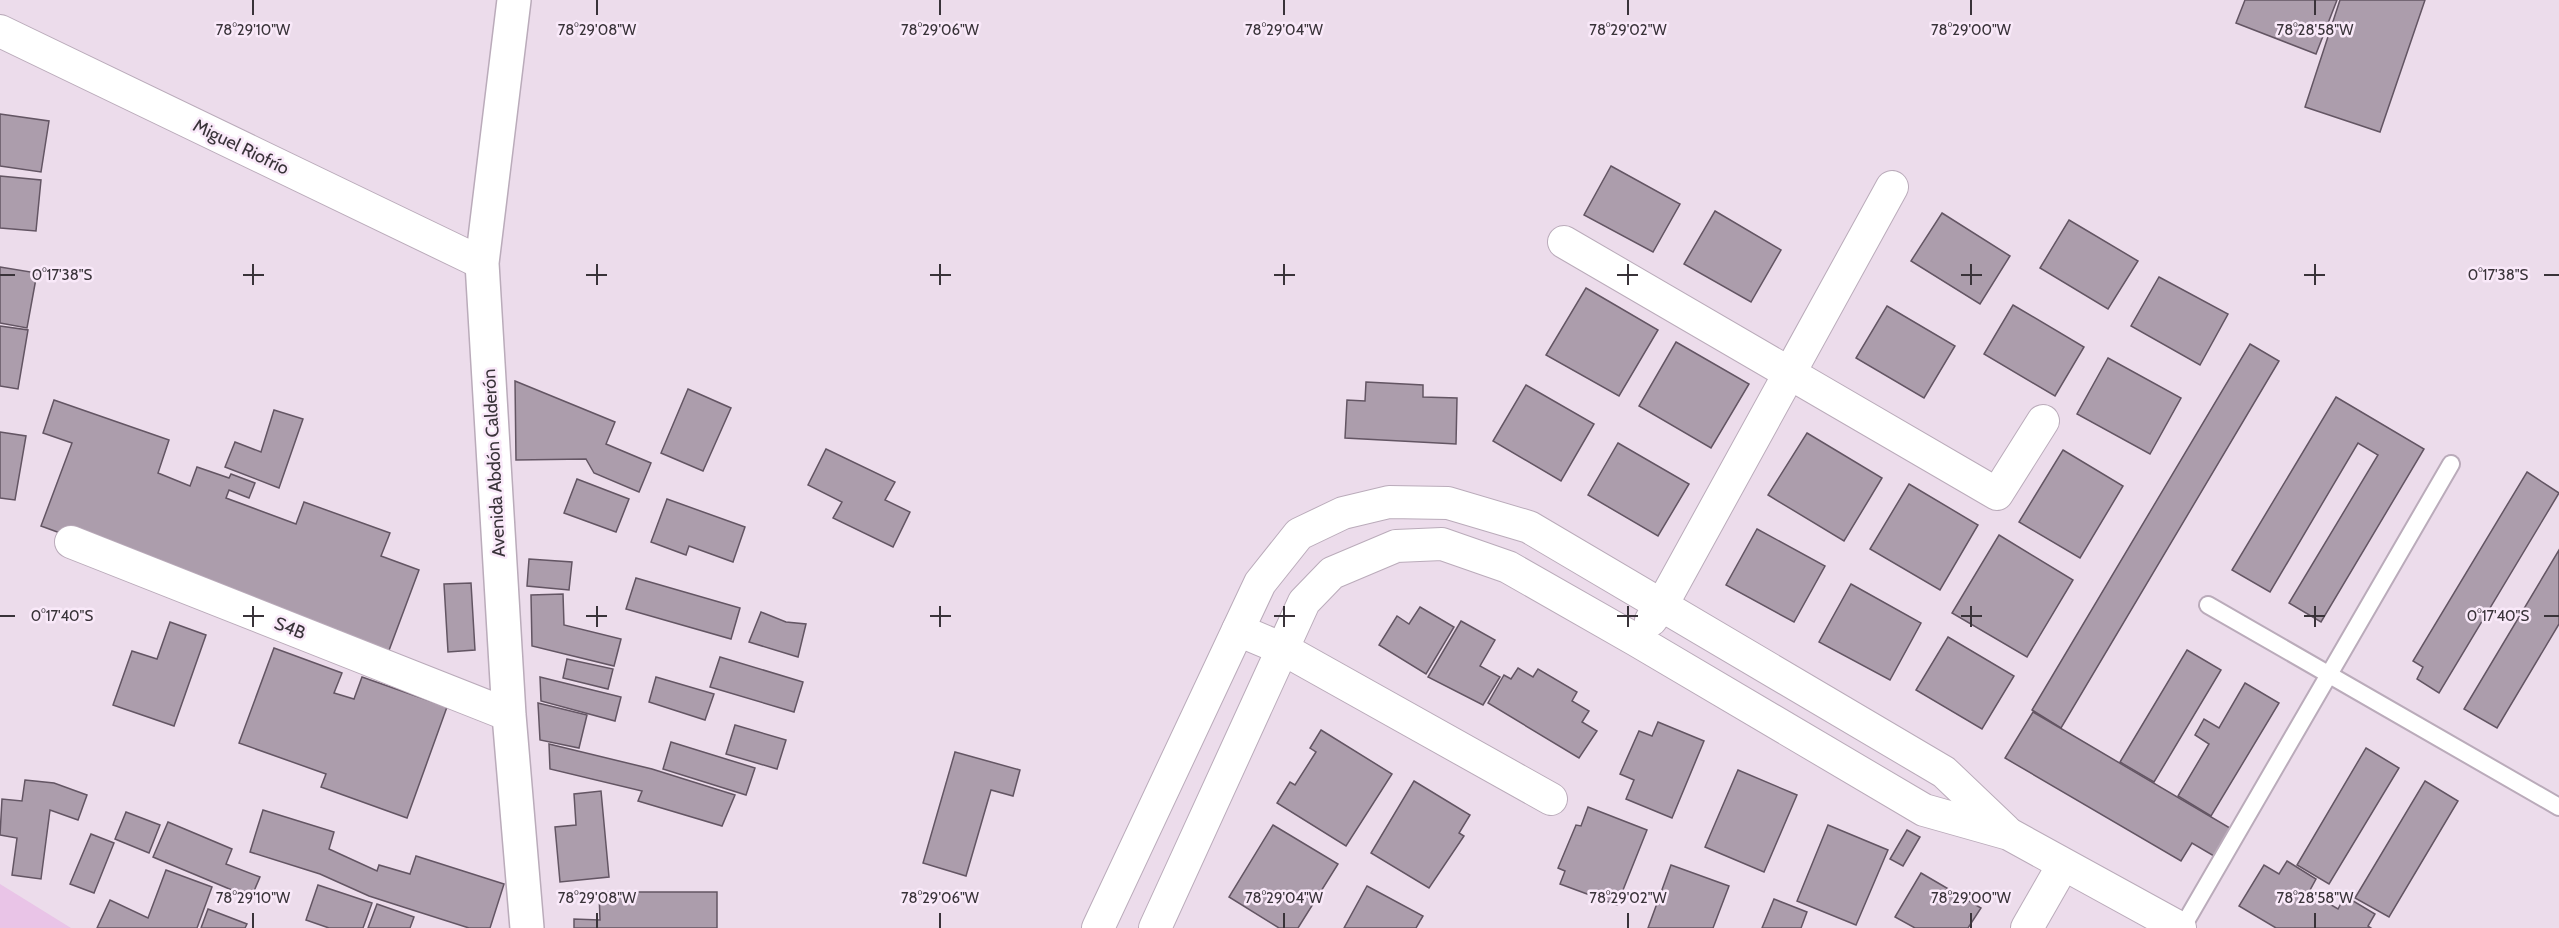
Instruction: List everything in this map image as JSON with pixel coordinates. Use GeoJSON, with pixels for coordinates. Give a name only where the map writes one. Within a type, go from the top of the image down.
{"type":"FeatureCollection","features":[{"type":"Feature","properties":{"kind":"street","name":"Avenida Abdón Calderón"},"geometry":{"type":"LineString","coordinates":[[514,0],[482,263],[509,715],[527,928]]}},
{"type":"Feature","properties":{"kind":"street","name":"Miguel Riofrío"},"geometry":{"type":"LineString","coordinates":[[0,31],[482,263]]}},
{"type":"Feature","properties":{"kind":"street"},"geometry":{"type":"LineString","coordinates":[[1636,640],[1663,603],[1892,187]]}},
{"type":"Feature","properties":{"kind":"street"},"geometry":{"type":"LineString","coordinates":[[1564,242],[1997,494],[2043,421]]}},
{"type":"Feature","properties":{"kind":"street"},"geometry":{"type":"LineString","coordinates":[[1098,928],[1260,583],[1299,534],[1343,513],[1389,502],[1448,503],[1529,527],[1663,603],[1944,772],[2009,834],[2181,928]]}},
{"type":"Feature","properties":{"kind":"street","name":"S4B"},"geometry":{"type":"LineString","coordinates":[[71,542],[509,715]]}},
{"type":"Feature","properties":{"kind":"street"},"geometry":{"type":"LineString","coordinates":[[1155,928],[1304,602],[1332,573],[1396,546],[1442,544],[1508,567],[1924,810],[2009,834]]}},
{"type":"Feature","properties":{"kind":"street"},"geometry":{"type":"LineString","coordinates":[[1238,630],[1283,649],[1551,799]]}},
{"type":"Feature","properties":{"kind":"street"},"geometry":{"type":"LineString","coordinates":[[1741,702],[1766,666]]}},
{"type":"Feature","properties":{"kind":"street"},"geometry":{"type":"LineString","coordinates":[[1132,856],[1180,874]]}},
{"type":"Feature","properties":{"kind":"street"},"geometry":{"type":"LineString","coordinates":[[2027,928],[2063,865]]}},
{"type":"Feature","properties":{"kind":"lane"},"geometry":{"type":"LineString","coordinates":[[2181,928],[2451,464]]}},
{"type":"Feature","properties":{"kind":"lane"},"geometry":{"type":"LineString","coordinates":[[2208,605],[2559,807]]}},
{"type":"Feature","properties":{"kind":"shaded area"},"geometry":{"type":"Polygon","coordinates":[[[0,884],[71,928],[0,928],[0,884]]]}},
{"type":"Feature","properties":{"kind":"building"},"geometry":{"type":"Polygon","coordinates":[[[2245,0],[2337,0],[2316,54],[2236,23],[2245,0]]]}},
{"type":"Feature","properties":{"kind":"building"},"geometry":{"type":"Polygon","coordinates":[[[2340,0],[2425,0],[2380,132],[2305,107],[2340,0]]]}},
{"type":"Feature","properties":{"kind":"building"},"geometry":{"type":"Polygon","coordinates":[[[0,114],[49,121],[41,172],[0,166],[0,114]]]}},
{"type":"Feature","properties":{"kind":"building"},"geometry":{"type":"Polygon","coordinates":[[[1611,166],[1680,204],[1653,252],[1584,215],[1611,166]]]}},
{"type":"Feature","properties":{"kind":"building"},"geometry":{"type":"Polygon","coordinates":[[[0,176],[41,180],[36,231],[0,228],[0,176]]]}},
{"type":"Feature","properties":{"kind":"building"},"geometry":{"type":"Polygon","coordinates":[[[1715,211],[1781,250],[1751,302],[1684,264],[1715,211]]]}},
{"type":"Feature","properties":{"kind":"building"},"geometry":{"type":"Polygon","coordinates":[[[1942,213],[2010,256],[1980,304],[1911,261],[1942,213]]]}},
{"type":"Feature","properties":{"kind":"building"},"geometry":{"type":"Polygon","coordinates":[[[2069,220],[2138,261],[2108,309],[2040,268],[2069,220]]]}},
{"type":"Feature","properties":{"kind":"building"},"geometry":{"type":"Polygon","coordinates":[[[0,267],[37,273],[27,328],[0,323],[0,267]]]}},
{"type":"Feature","properties":{"kind":"building"},"geometry":{"type":"Polygon","coordinates":[[[2159,277],[2228,314],[2200,365],[2131,326],[2159,277]]]}},
{"type":"Feature","properties":{"kind":"building"},"geometry":{"type":"Polygon","coordinates":[[[1586,288],[1658,330],[1619,396],[1546,355],[1586,288]]]}},
{"type":"Feature","properties":{"kind":"building"},"geometry":{"type":"Polygon","coordinates":[[[2013,305],[2084,347],[2055,396],[1984,354],[2013,305]]]}},
{"type":"Feature","properties":{"kind":"building"},"geometry":{"type":"Polygon","coordinates":[[[1887,306],[1955,346],[1924,398],[1856,358],[1887,306]]]}},
{"type":"Feature","properties":{"kind":"building"},"geometry":{"type":"Polygon","coordinates":[[[0,326],[28,330],[18,389],[0,386],[0,326]]]}},
{"type":"Feature","properties":{"kind":"building"},"geometry":{"type":"Polygon","coordinates":[[[1676,342],[1749,384],[1711,448],[1639,406],[1676,342]]]}},
{"type":"Feature","properties":{"kind":"building"},"geometry":{"type":"Polygon","coordinates":[[[2250,344],[2279,361],[2061,728],[2032,710],[2250,344]]]}},
{"type":"Feature","properties":{"kind":"building"},"geometry":{"type":"Polygon","coordinates":[[[2108,358],[2181,398],[2150,454],[2077,414],[2108,358]]]}},
{"type":"Feature","properties":{"kind":"building"},"geometry":{"type":"Polygon","coordinates":[[[515,381],[615,422],[606,444],[651,463],[639,492],[594,473],[586,459],[516,460],[515,381]]]}},
{"type":"Feature","properties":{"kind":"building"},"geometry":{"type":"Polygon","coordinates":[[[1366,382],[1423,385],[1423,397],[1457,398],[1456,444],[1345,438],[1347,400],[1365,401],[1366,382]]]}},
{"type":"Feature","properties":{"kind":"building"},"geometry":{"type":"Polygon","coordinates":[[[1526,385],[1594,424],[1561,481],[1493,441],[1526,385]]]}},
{"type":"Feature","properties":{"kind":"building"},"geometry":{"type":"Polygon","coordinates":[[[688,389],[731,408],[703,471],[661,453],[688,389]]]}},
{"type":"Feature","properties":{"kind":"building"},"geometry":{"type":"Polygon","coordinates":[[[2336,397],[2424,449],[2321,622],[2289,603],[2378,455],[2358,443],[2270,592],[2232,570],[2336,397]]]}},
{"type":"Feature","properties":{"kind":"building"},"geometry":{"type":"Polygon","coordinates":[[[54,400],[169,440],[158,473],[190,486],[197,467],[229,478],[231,474],[255,483],[249,498],[229,490],[226,498],[296,524],[304,502],[390,533],[381,556],[419,570],[388,653],[41,526],[72,443],[43,433],[54,400]]]}},
{"type":"Feature","properties":{"kind":"building"},"geometry":{"type":"Polygon","coordinates":[[[274,410],[303,419],[279,488],[225,467],[235,442],[261,452],[274,410]]]}},
{"type":"Feature","properties":{"kind":"building"},"geometry":{"type":"Polygon","coordinates":[[[0,432],[26,436],[15,500],[0,498],[0,432]]]}},
{"type":"Feature","properties":{"kind":"building"},"geometry":{"type":"Polygon","coordinates":[[[1807,433],[1882,478],[1844,541],[1768,495],[1807,433]]]}},
{"type":"Feature","properties":{"kind":"building"},"geometry":{"type":"Polygon","coordinates":[[[1618,443],[1689,484],[1658,536],[1588,495],[1618,443]]]}},
{"type":"Feature","properties":{"kind":"building"},"geometry":{"type":"Polygon","coordinates":[[[826,449],[895,482],[885,500],[910,512],[893,547],[833,518],[842,502],[808,485],[826,449]]]}},
{"type":"Feature","properties":{"kind":"building"},"geometry":{"type":"Polygon","coordinates":[[[2063,450],[2123,486],[2080,558],[2019,522],[2063,450]]]}},
{"type":"Feature","properties":{"kind":"building"},"geometry":{"type":"Polygon","coordinates":[[[2527,472],[2559,493],[2439,693],[2417,679],[2423,667],[2413,661],[2527,472]]]}},
{"type":"Feature","properties":{"kind":"building"},"geometry":{"type":"Polygon","coordinates":[[[577,479],[629,499],[616,532],[564,513],[577,479]]]}},
{"type":"Feature","properties":{"kind":"building"},"geometry":{"type":"Polygon","coordinates":[[[1909,484],[1978,525],[1940,590],[1870,549],[1909,484]]]}},
{"type":"Feature","properties":{"kind":"building"},"geometry":{"type":"Polygon","coordinates":[[[667,499],[745,527],[733,562],[689,546],[686,555],[651,542],[667,499]]]}},
{"type":"Feature","properties":{"kind":"building"},"geometry":{"type":"Polygon","coordinates":[[[1757,529],[1825,566],[1794,622],[1726,585],[1757,529]]]}},
{"type":"Feature","properties":{"kind":"building"},"geometry":{"type":"Polygon","coordinates":[[[1999,535],[2073,580],[2027,657],[1952,613],[1999,535]]]}},
{"type":"Feature","properties":{"kind":"building"},"geometry":{"type":"Polygon","coordinates":[[[2559,550],[2559,624],[2497,728],[2464,709],[2559,550]]]}},
{"type":"Feature","properties":{"kind":"building"},"geometry":{"type":"Polygon","coordinates":[[[529,559],[572,562],[569,590],[527,586],[529,559]]]}},
{"type":"Feature","properties":{"kind":"building"},"geometry":{"type":"Polygon","coordinates":[[[636,578],[740,608],[731,639],[626,609],[636,578]]]}},
{"type":"Feature","properties":{"kind":"building"},"geometry":{"type":"Polygon","coordinates":[[[471,583],[475,650],[448,652],[444,584],[471,583]]]}},
{"type":"Feature","properties":{"kind":"building"},"geometry":{"type":"Polygon","coordinates":[[[1851,584],[1921,623],[1890,680],[1819,642],[1851,584]]]}},
{"type":"Feature","properties":{"kind":"building"},"geometry":{"type":"Polygon","coordinates":[[[563,594],[564,625],[621,639],[614,666],[532,646],[531,595],[563,594]]]}},
{"type":"Feature","properties":{"kind":"building"},"geometry":{"type":"Polygon","coordinates":[[[1420,607],[1454,627],[1426,674],[1379,645],[1397,616],[1409,624],[1420,607]]]}},
{"type":"Feature","properties":{"kind":"building"},"geometry":{"type":"Polygon","coordinates":[[[761,612],[786,622],[806,624],[798,657],[749,642],[761,612]]]}},
{"type":"Feature","properties":{"kind":"building"},"geometry":{"type":"Polygon","coordinates":[[[1461,621],[1495,640],[1480,666],[1500,677],[1483,705],[1428,677],[1461,621]]]}},
{"type":"Feature","properties":{"kind":"building"},"geometry":{"type":"Polygon","coordinates":[[[170,622],[206,635],[174,726],[113,705],[132,651],[157,659],[170,622]]]}},
{"type":"Feature","properties":{"kind":"building"},"geometry":{"type":"Polygon","coordinates":[[[1948,637],[2014,676],[1982,729],[1916,690],[1948,637]]]}},
{"type":"Feature","properties":{"kind":"building"},"geometry":{"type":"Polygon","coordinates":[[[274,648],[342,673],[334,693],[354,699],[362,677],[447,707],[407,818],[321,787],[326,774],[239,743],[274,648]]]}},
{"type":"Feature","properties":{"kind":"building"},"geometry":{"type":"Polygon","coordinates":[[[2187,650],[2221,670],[2154,782],[2120,762],[2187,650]]]}},
{"type":"Feature","properties":{"kind":"building"},"geometry":{"type":"Polygon","coordinates":[[[720,657],[803,682],[794,712],[710,687],[720,657]]]}},
{"type":"Feature","properties":{"kind":"building"},"geometry":{"type":"Polygon","coordinates":[[[567,659],[613,669],[608,689],[563,678],[567,659]]]}},
{"type":"Feature","properties":{"kind":"building"},"geometry":{"type":"Polygon","coordinates":[[[1518,668],[1533,677],[1538,669],[1577,692],[1572,701],[1589,711],[1582,722],[1597,731],[1579,758],[1488,703],[1504,675],[1511,679],[1518,668]]]}},
{"type":"Feature","properties":{"kind":"building"},"geometry":{"type":"Polygon","coordinates":[[[540,677],[621,697],[615,721],[541,701],[540,677]]]}},
{"type":"Feature","properties":{"kind":"building"},"geometry":{"type":"Polygon","coordinates":[[[656,677],[714,694],[705,720],[649,702],[656,677]]]}},
{"type":"Feature","properties":{"kind":"building"},"geometry":{"type":"Polygon","coordinates":[[[2245,683],[2279,703],[2211,816],[2178,796],[2209,744],[2195,735],[2204,719],[2219,728],[2245,683]]]}},
{"type":"Feature","properties":{"kind":"building"},"geometry":{"type":"Polygon","coordinates":[[[538,703],[587,715],[579,748],[540,740],[538,703]]]}},
{"type":"Feature","properties":{"kind":"building"},"geometry":{"type":"Polygon","coordinates":[[[2033,712],[2235,831],[2219,859],[2192,843],[2181,861],[2005,758],[2033,712]]]}},
{"type":"Feature","properties":{"kind":"building"},"geometry":{"type":"Polygon","coordinates":[[[1658,722],[1704,741],[1672,818],[1626,799],[1634,780],[1620,774],[1639,731],[1652,736],[1658,722]]]}},
{"type":"Feature","properties":{"kind":"building"},"geometry":{"type":"Polygon","coordinates":[[[735,725],[786,740],[777,769],[726,754],[735,725]]]}},
{"type":"Feature","properties":{"kind":"building"},"geometry":{"type":"Polygon","coordinates":[[[1321,730],[1392,774],[1346,846],[1277,803],[1290,782],[1295,785],[1316,752],[1310,748],[1321,730]]]}},
{"type":"Feature","properties":{"kind":"building"},"geometry":{"type":"Polygon","coordinates":[[[671,742],[755,768],[746,795],[663,769],[671,742]]]}},
{"type":"Feature","properties":{"kind":"building"},"geometry":{"type":"Polygon","coordinates":[[[549,744],[652,769],[735,795],[722,826],[638,801],[642,791],[550,769],[549,744]]]}},
{"type":"Feature","properties":{"kind":"building"},"geometry":{"type":"Polygon","coordinates":[[[2366,748],[2399,768],[2329,884],[2297,865],[2366,748]]]}},
{"type":"Feature","properties":{"kind":"building"},"geometry":{"type":"Polygon","coordinates":[[[955,752],[1020,770],[1013,796],[991,790],[966,876],[923,863],[955,752]]]}},
{"type":"Feature","properties":{"kind":"building"},"geometry":{"type":"Polygon","coordinates":[[[1738,770],[1797,795],[1764,872],[1705,847],[1738,770]]]}},
{"type":"Feature","properties":{"kind":"building"},"geometry":{"type":"Polygon","coordinates":[[[25,780],[54,783],[87,795],[78,820],[50,810],[41,879],[12,875],[17,838],[0,835],[2,799],[22,801],[25,780]]]}},
{"type":"Feature","properties":{"kind":"building"},"geometry":{"type":"Polygon","coordinates":[[[1414,781],[1470,815],[1459,833],[1464,836],[1429,888],[1371,853],[1414,781]]]}},
{"type":"Feature","properties":{"kind":"building"},"geometry":{"type":"Polygon","coordinates":[[[2425,781],[2458,801],[2389,917],[2355,898],[2425,781]]]}},
{"type":"Feature","properties":{"kind":"building"},"geometry":{"type":"Polygon","coordinates":[[[601,791],[609,877],[560,882],[555,827],[576,825],[574,794],[601,791]]]}},
{"type":"Feature","properties":{"kind":"building"},"geometry":{"type":"Polygon","coordinates":[[[1588,807],[1647,830],[1617,905],[1560,884],[1565,871],[1558,868],[1576,825],[1581,826],[1588,807]]]}},
{"type":"Feature","properties":{"kind":"building"},"geometry":{"type":"Polygon","coordinates":[[[263,810],[334,832],[329,849],[377,871],[379,865],[410,874],[416,856],[504,884],[490,928],[469,928],[369,896],[320,874],[250,852],[263,810]]]}},
{"type":"Feature","properties":{"kind":"building"},"geometry":{"type":"Polygon","coordinates":[[[126,812],[160,825],[149,853],[115,839],[126,812]]]}},
{"type":"Feature","properties":{"kind":"building"},"geometry":{"type":"Polygon","coordinates":[[[168,822],[232,849],[226,864],[260,877],[251,898],[153,857],[168,822]]]}},
{"type":"Feature","properties":{"kind":"building"},"geometry":{"type":"Polygon","coordinates":[[[1273,825],[1338,864],[1298,928],[1279,928],[1229,897],[1273,825]]]}},
{"type":"Feature","properties":{"kind":"building"},"geometry":{"type":"Polygon","coordinates":[[[1828,825],[1888,850],[1856,925],[1797,901],[1828,825]]]}},
{"type":"Feature","properties":{"kind":"building"},"geometry":{"type":"Polygon","coordinates":[[[1907,830],[1920,837],[1903,866],[1890,859],[1907,830]]]}},
{"type":"Feature","properties":{"kind":"building"},"geometry":{"type":"Polygon","coordinates":[[[91,834],[114,843],[94,893],[70,884],[91,834]]]}},
{"type":"Feature","properties":{"kind":"building"},"geometry":{"type":"Polygon","coordinates":[[[2287,861],[2316,879],[2309,892],[2338,909],[2345,896],[2375,914],[2368,926],[2371,928],[2276,928],[2239,906],[2264,865],[2279,874],[2287,861]]]}},
{"type":"Feature","properties":{"kind":"building"},"geometry":{"type":"Polygon","coordinates":[[[1671,865],[1729,886],[1713,928],[1648,928],[1671,865]]]}},
{"type":"Feature","properties":{"kind":"building"},"geometry":{"type":"Polygon","coordinates":[[[166,870],[212,887],[197,928],[97,928],[110,900],[148,918],[166,870]]]}},
{"type":"Feature","properties":{"kind":"building"},"geometry":{"type":"Polygon","coordinates":[[[1921,873],[1981,908],[1968,928],[1915,928],[1895,917],[1921,873]]]}},
{"type":"Feature","properties":{"kind":"building"},"geometry":{"type":"Polygon","coordinates":[[[318,885],[372,903],[363,928],[329,928],[306,920],[318,885]]]}},
{"type":"Feature","properties":{"kind":"building"},"geometry":{"type":"Polygon","coordinates":[[[1367,886],[1423,916],[1416,928],[1344,928],[1367,886]]]}},
{"type":"Feature","properties":{"kind":"building"},"geometry":{"type":"Polygon","coordinates":[[[599,892],[717,892],[717,928],[574,928],[574,919],[600,920],[599,892]]]}},
{"type":"Feature","properties":{"kind":"building"},"geometry":{"type":"Polygon","coordinates":[[[1774,899],[1807,912],[1801,928],[1762,928],[1774,899]]]}},
{"type":"Feature","properties":{"kind":"building"},"geometry":{"type":"Polygon","coordinates":[[[377,904],[414,917],[410,928],[368,928],[377,904]]]}},
{"type":"Feature","properties":{"kind":"building"},"geometry":{"type":"Polygon","coordinates":[[[208,909],[247,924],[245,928],[201,928],[208,909]]]}}]}
